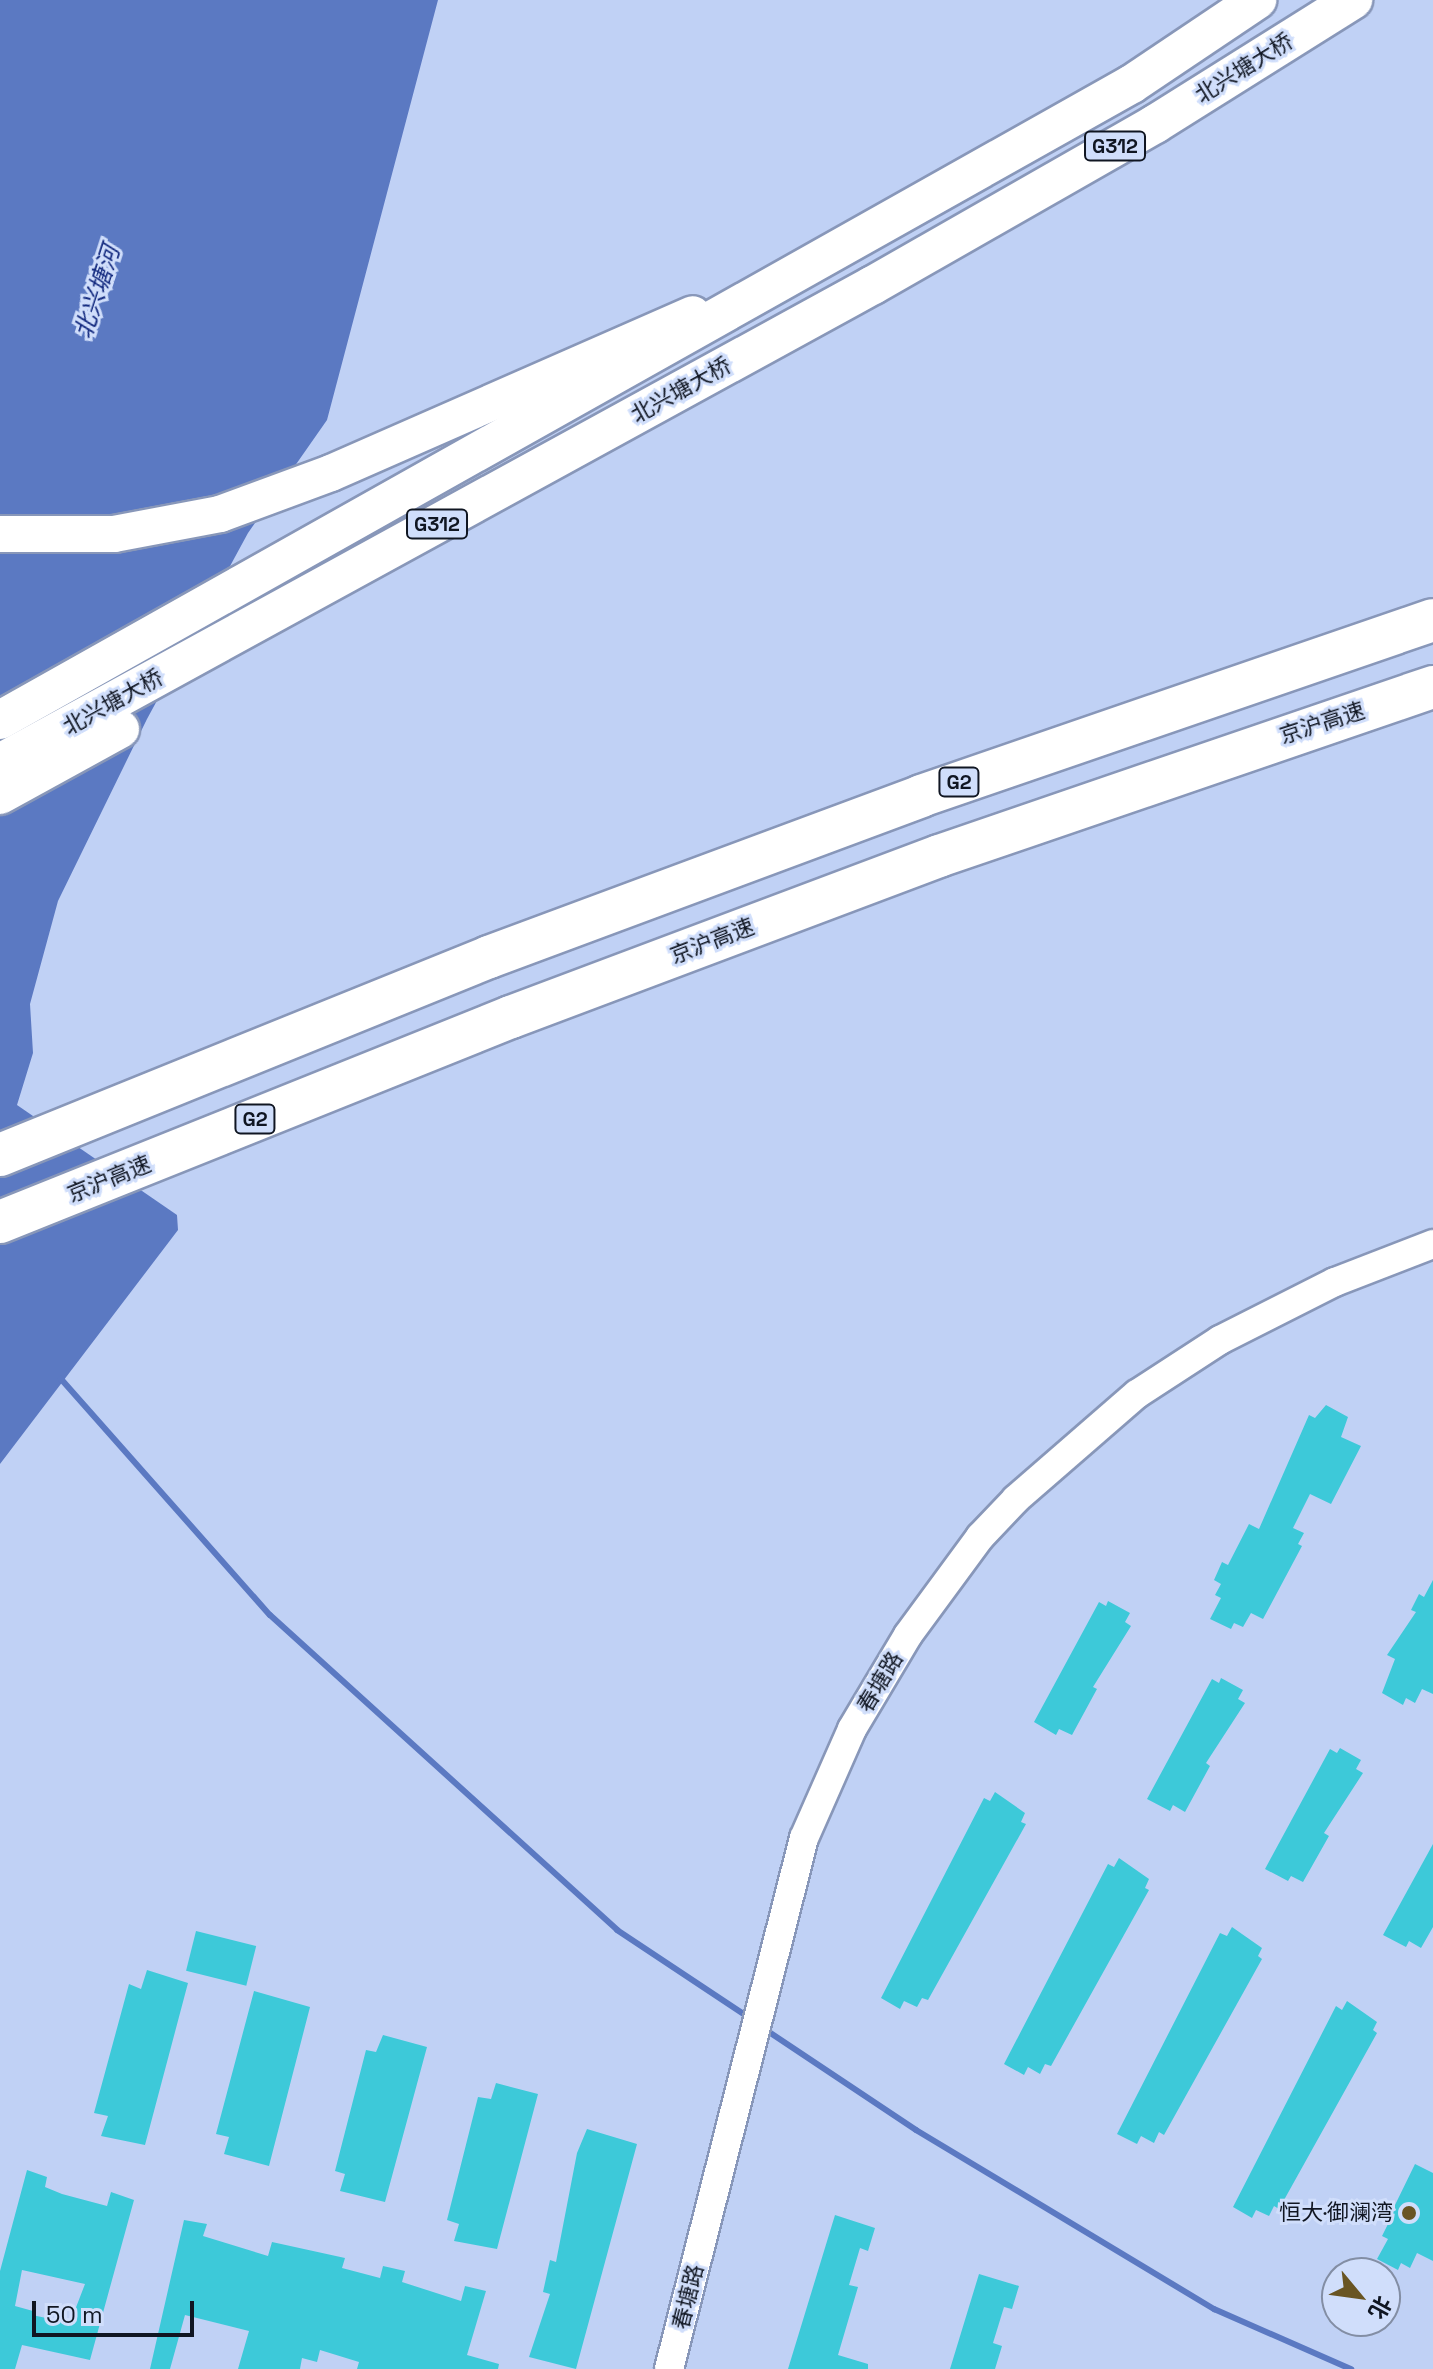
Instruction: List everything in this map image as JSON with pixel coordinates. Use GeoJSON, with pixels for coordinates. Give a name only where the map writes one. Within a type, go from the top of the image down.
{"type":"FeatureCollection","features":[{"type":"Feature","properties":{"kind":"highway","name":"北兴塘大桥"},"geometry":{"type":"LineString","coordinates":[[0,720],[445,466],[851,244],[1132,84],[1257,0]]}},
{"type":"Feature","properties":{"kind":"highway","name":"北兴塘大桥"},"geometry":{"type":"LineString","coordinates":[[0,763],[873,285],[1155,124],[1353,0]]}},
{"type":"Feature","properties":{"kind":"highway"},"geometry":{"type":"LineString","coordinates":[[0,795],[246,659],[352,591],[873,285]]}},
{"type":"Feature","properties":{"kind":"highway","name":"G2"},"geometry":{"type":"LineString","coordinates":[[0,1155],[489,957],[921,796],[1433,620]]}},
{"type":"Feature","properties":{"kind":"highway","name":"京沪高速"},"geometry":{"type":"LineString","coordinates":[[0,1222],[511,1017],[939,856],[1433,687]]}},
{"type":"Feature","properties":{"kind":"main road"},"geometry":{"type":"LineString","coordinates":[[0,534],[114,534],[220,514],[397,445],[851,244]]}},
{"type":"Feature","properties":{"kind":"street","name":"春塘路"},"geometry":{"type":"LineString","coordinates":[[682,2369],[768,1994],[786,1895],[829,1778],[908,1635],[980,1537],[1062,1455],[1175,1366],[1335,1282],[1433,1244]]}},
{"type":"Feature","properties":{"kind":"street","name":"春塘路"},"geometry":{"type":"LineString","coordinates":[[768,1994],[803,1879],[839,1783],[885,1693],[990,1540],[1124,1416],[1193,1367],[1266,1328],[1433,1260]]}},
{"type":"Feature","properties":{"kind":"street","name":"春塘路"},"geometry":{"type":"LineString","coordinates":[[669,2369],[750,2069]]}},
{"type":"Feature","properties":{"kind":"water","name":"北兴塘河"},"geometry":{"type":"Polygon","coordinates":[[[0,0],[438,0],[327,420],[248,533],[147,719],[58,901],[30,1004],[33,1053],[17,1105],[177,1215],[178,1230],[0,1464],[0,0]]]}},
{"type":"Feature","properties":{"kind":"building"},"geometry":{"type":"Polygon","coordinates":[[[1326,1405],[1348,1417],[1341,1437],[1361,1446],[1331,1504],[1310,1494],[1293,1528],[1304,1533],[1298,1544],[1302,1546],[1263,1619],[1251,1613],[1243,1627],[1234,1623],[1231,1629],[1210,1619],[1221,1598],[1215,1595],[1221,1584],[1214,1580],[1222,1562],[1228,1565],[1249,1524],[1259,1529],[1309,1415],[1315,1418],[1326,1405]]]}},
{"type":"Feature","properties":{"kind":"building"},"geometry":{"type":"Polygon","coordinates":[[[1433,1580],[1433,1694],[1422,1689],[1415,1703],[1406,1698],[1403,1705],[1382,1693],[1395,1659],[1387,1655],[1416,1612],[1411,1610],[1419,1594],[1424,1597],[1433,1580]]]}},
{"type":"Feature","properties":{"kind":"building"},"geometry":{"type":"Polygon","coordinates":[[[1108,1601],[1130,1613],[1125,1622],[1131,1626],[1093,1687],[1097,1689],[1072,1735],[1059,1729],[1056,1735],[1034,1722],[1099,1602],[1106,1606],[1108,1601]]]}},
{"type":"Feature","properties":{"kind":"building"},"geometry":{"type":"Polygon","coordinates":[[[1221,1678],[1243,1690],[1238,1699],[1245,1703],[1206,1763],[1210,1766],[1185,1812],[1173,1805],[1170,1811],[1147,1799],[1212,1679],[1219,1683],[1221,1678]]]}},
{"type":"Feature","properties":{"kind":"building"},"geometry":{"type":"Polygon","coordinates":[[[1340,1748],[1361,1760],[1356,1769],[1363,1773],[1324,1833],[1329,1836],[1303,1882],[1291,1876],[1288,1881],[1265,1869],[1330,1749],[1337,1753],[1340,1748]]]}},
{"type":"Feature","properties":{"kind":"building"},"geometry":{"type":"Polygon","coordinates":[[[995,1792],[1025,1813],[1021,1822],[1026,1824],[928,2000],[922,1998],[917,2007],[904,2001],[900,2009],[881,1998],[984,1798],[990,1801],[995,1792]]]}},
{"type":"Feature","properties":{"kind":"building"},"geometry":{"type":"Polygon","coordinates":[[[1433,1844],[1433,1927],[1421,1948],[1409,1941],[1406,1947],[1383,1935],[1433,1844]]]}},
{"type":"Feature","properties":{"kind":"building"},"geometry":{"type":"Polygon","coordinates":[[[1119,1858],[1149,1879],[1145,1888],[1149,1890],[1051,2066],[1045,2064],[1040,2074],[1028,2067],[1024,2075],[1004,2064],[1108,1864],[1114,1867],[1119,1858]]]}},
{"type":"Feature","properties":{"kind":"building"},"geometry":{"type":"Polygon","coordinates":[[[1232,1927],[1262,1948],[1258,1956],[1262,1959],[1164,2135],[1159,2132],[1154,2143],[1141,2136],[1137,2144],[1117,2134],[1220,1933],[1227,1936],[1232,1927]]]}},
{"type":"Feature","properties":{"kind":"building"},"geometry":{"type":"Polygon","coordinates":[[[196,1931],[256,1946],[246,1986],[186,1971],[196,1931]]]}},
{"type":"Feature","properties":{"kind":"building"},"geometry":{"type":"Polygon","coordinates":[[[147,1970],[188,1983],[145,2145],[101,2136],[108,2116],[94,2113],[129,1984],[141,1989],[147,1970]]]}},
{"type":"Feature","properties":{"kind":"building"},"geometry":{"type":"Polygon","coordinates":[[[254,1991],[310,2007],[269,2166],[224,2154],[229,2137],[216,2134],[254,1991]]]}},
{"type":"Feature","properties":{"kind":"building"},"geometry":{"type":"Polygon","coordinates":[[[1347,2001],[1377,2022],[1373,2030],[1377,2033],[1279,2209],[1274,2206],[1269,2216],[1256,2210],[1252,2218],[1233,2207],[1336,2006],[1342,2010],[1347,2001]]]}},
{"type":"Feature","properties":{"kind":"building"},"geometry":{"type":"Polygon","coordinates":[[[383,2035],[427,2047],[385,2202],[340,2191],[345,2174],[335,2171],[366,2050],[376,2052],[383,2035]]]}},
{"type":"Feature","properties":{"kind":"building"},"geometry":{"type":"Polygon","coordinates":[[[496,2083],[538,2094],[497,2249],[454,2241],[459,2224],[447,2220],[478,2097],[491,2099],[496,2083]]]}},
{"type":"Feature","properties":{"kind":"building"},"geometry":{"type":"Polygon","coordinates":[[[587,2129],[637,2144],[576,2369],[529,2357],[550,2294],[543,2292],[550,2260],[556,2262],[577,2153],[587,2129]]]}},
{"type":"Feature","properties":{"kind":"building","name":"恒大·御澜湾"},"geometry":{"type":"Polygon","coordinates":[[[1415,2164],[1433,2173],[1433,2261],[1417,2253],[1410,2268],[1401,2263],[1401,2257],[1378,2257],[1388,2239],[1382,2236],[1388,2224],[1381,2220],[1389,2203],[1395,2205],[1415,2164]]]}},
{"type":"Feature","properties":{"kind":"building"},"geometry":{"type":"Polygon","coordinates":[[[27,2170],[47,2177],[45,2187],[62,2194],[107,2206],[111,2192],[134,2200],[90,2360],[22,2345],[15,2369],[0,2369],[0,2271],[27,2170]],[[22,2270],[15,2306],[33,2311],[32,2315],[70,2323],[85,2284],[22,2270]]]}},
{"type":"Feature","properties":{"kind":"building"},"geometry":{"type":"Polygon","coordinates":[[[835,2215],[875,2228],[868,2251],[860,2248],[849,2285],[858,2287],[838,2355],[868,2364],[868,2369],[788,2369],[835,2215]]]}},
{"type":"Feature","properties":{"kind":"building"},"geometry":{"type":"Polygon","coordinates":[[[184,2220],[207,2224],[203,2236],[268,2256],[272,2242],[345,2258],[342,2268],[380,2278],[383,2266],[405,2271],[402,2282],[461,2301],[465,2286],[486,2291],[467,2355],[499,2364],[498,2369],[357,2369],[359,2362],[320,2350],[317,2362],[302,2358],[300,2369],[238,2369],[249,2331],[185,2315],[170,2369],[150,2369],[184,2220]]]}},
{"type":"Feature","properties":{"kind":"building"},"geometry":{"type":"Polygon","coordinates":[[[979,2274],[1019,2286],[1012,2309],[1004,2307],[993,2343],[1002,2346],[995,2369],[950,2369],[979,2274]]]}},
{"type":"Feature","properties":{"kind":"waterway"},"geometry":{"type":"LineString","coordinates":[[61,1379],[270,1615],[617,1930],[751,2019]]}},
{"type":"Feature","properties":{"kind":"waterway"},"geometry":{"type":"LineString","coordinates":[[763,2028],[916,2130],[1214,2309],[1351,2369]]}},
{"type":"Feature","properties":{"kind":"place","name":"恒大·御澜湾"},"geometry":{"type":"Point","coordinates":[1409,2213]}}]}
